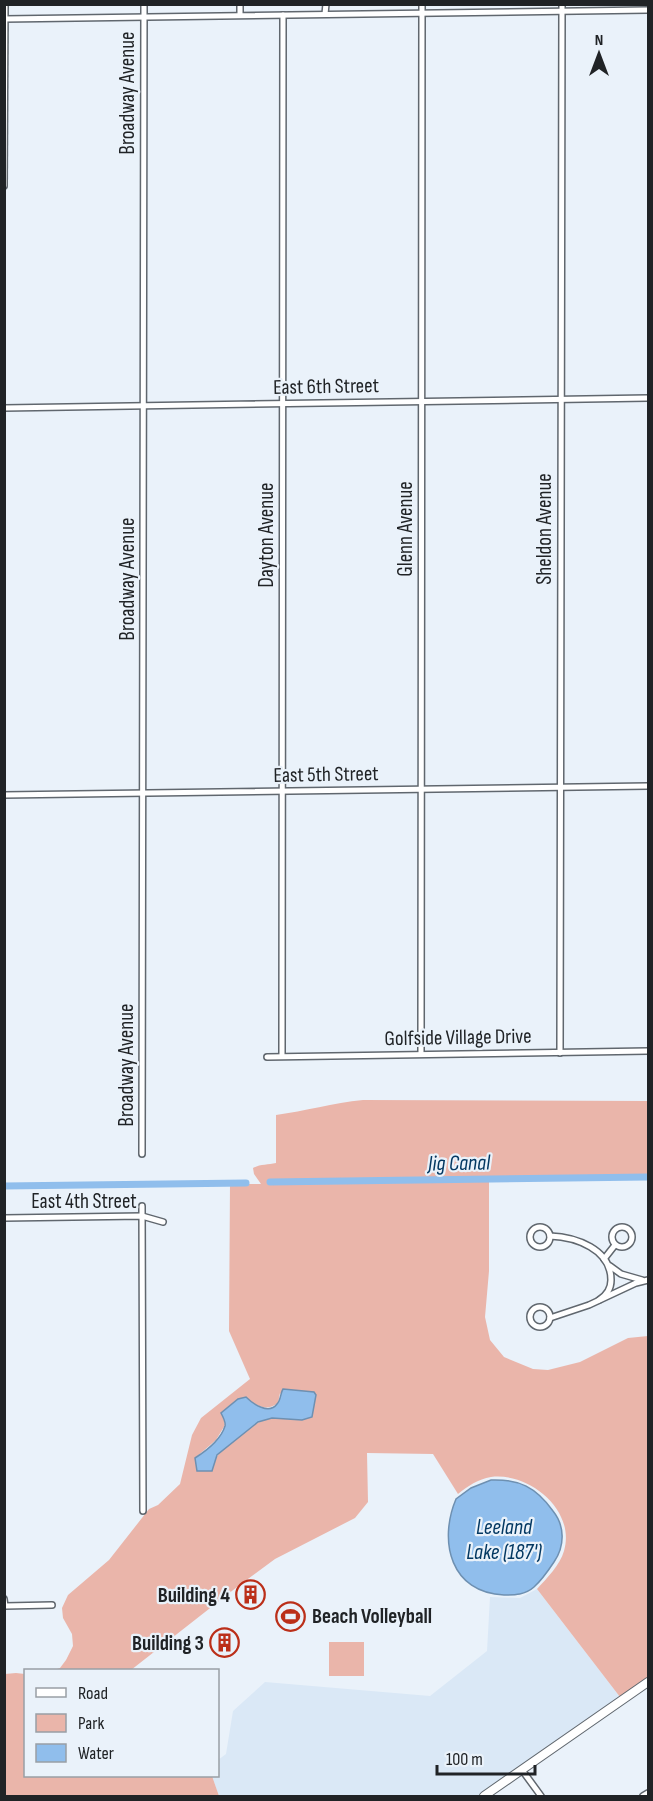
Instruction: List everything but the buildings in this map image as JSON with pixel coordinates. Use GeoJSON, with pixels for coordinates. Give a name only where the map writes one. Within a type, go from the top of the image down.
{"type":"FeatureCollection","features":[{"type":"Feature","properties":{"kind":"main road"},"geometry":{"type":"LineString","coordinates":[[484,1797],[648,1682]]}},
{"type":"Feature","properties":{"kind":"street"},"geometry":{"type":"LineString","coordinates":[[4,186],[5,4]]}},
{"type":"Feature","properties":{"kind":"street","name":"Broadway Avenue"},"geometry":{"type":"LineString","coordinates":[[142,1154],[144,4]]}},
{"type":"Feature","properties":{"kind":"street"},"geometry":{"type":"LineString","coordinates":[[240,4],[240,15]]}},
{"type":"Feature","properties":{"kind":"street"},"geometry":{"type":"LineString","coordinates":[[326,4],[326,14]]}},
{"type":"Feature","properties":{"kind":"street","name":"Glenn Avenue"},"geometry":{"type":"LineString","coordinates":[[421,1054],[422,4]]}},
{"type":"Feature","properties":{"kind":"street"},"geometry":{"type":"LineString","coordinates":[[5,19],[422,13],[562,8],[648,10]]}},
{"type":"Feature","properties":{"kind":"street","name":"Sheldon Avenue"},"geometry":{"type":"LineString","coordinates":[[560,1053],[562,8]]}},
{"type":"Feature","properties":{"kind":"street","name":"Dayton Avenue"},"geometry":{"type":"LineString","coordinates":[[282,1056],[283,15]]}},
{"type":"Feature","properties":{"kind":"street","name":"East 6th Street"},"geometry":{"type":"LineString","coordinates":[[4,408],[648,398]]}},
{"type":"Feature","properties":{"kind":"street","name":"East 5th Street"},"geometry":{"type":"LineString","coordinates":[[4,795],[648,786]]}},
{"type":"Feature","properties":{"kind":"street","name":"Golfside Village Drive"},"geometry":{"type":"LineString","coordinates":[[267,1057],[648,1051]]}},
{"type":"Feature","properties":{"kind":"street"},"geometry":{"type":"LineString","coordinates":[[142,1206],[143,1511]]}},
{"type":"Feature","properties":{"kind":"street","name":"East 4th Street"},"geometry":{"type":"LineString","coordinates":[[4,1218],[142,1216],[163,1222]]}},
{"type":"Feature","properties":{"kind":"street"},"geometry":{"type":"LineString","coordinates":[[550,1236],[564,1237],[584,1243],[621,1274],[648,1280]]}},
{"type":"Feature","properties":{"kind":"street"},"geometry":{"type":"LineString","coordinates":[[604,1259],[615,1245]]}},
{"type":"Feature","properties":{"kind":"street"},"geometry":{"type":"LineString","coordinates":[[599,1300],[608,1293],[611,1284],[609,1265]]}},
{"type":"Feature","properties":{"kind":"street"},"geometry":{"type":"LineString","coordinates":[[550,1318],[648,1280]]}},
{"type":"Feature","properties":{"kind":"street"},"geometry":{"type":"LineString","coordinates":[[4,1599],[4,1606],[52,1605]]}},
{"type":"Feature","properties":{"kind":"street"},"geometry":{"type":"LineString","coordinates":[[522,1770],[542,1797]]}},
{"type":"Feature","properties":{"kind":"street"},"geometry":{"type":"LineString","coordinates":[[643,1797],[648,1793]]}},
{"type":"Feature","properties":{"kind":"shaded area"},"geometry":{"type":"Polygon","coordinates":[[[537,1589],[620,1697],[478,1796],[219,1796],[212,1777],[219,1777],[219,1759],[226,1754],[233,1711],[265,1682],[430,1696],[487,1651],[490,1597],[520,1598],[537,1589]]]}},
{"type":"Feature","properties":{"kind":"green space"},"geometry":{"type":"Polygon","coordinates":[[[363,1100],[648,1101],[648,1177],[489,1177],[489,1271],[485,1317],[490,1340],[504,1357],[533,1369],[548,1370],[580,1362],[628,1338],[648,1336],[648,1677],[620,1697],[537,1589],[549,1576],[564,1551],[566,1536],[563,1521],[556,1508],[534,1487],[506,1477],[482,1479],[458,1494],[433,1454],[367,1453],[368,1502],[355,1518],[275,1559],[132,1669],[57,1669],[66,1660],[73,1646],[72,1634],[63,1618],[62,1608],[68,1595],[109,1560],[149,1509],[158,1505],[180,1484],[192,1435],[201,1418],[250,1379],[229,1331],[230,1184],[261,1184],[253,1168],[276,1163],[276,1115],[363,1100]],[[280,1393],[278,1403],[269,1407],[257,1405],[246,1397],[238,1399],[222,1412],[225,1425],[216,1440],[195,1458],[215,1460],[225,1447],[241,1434],[266,1419],[280,1417],[302,1420],[280,1393]]]}},
{"type":"Feature","properties":{"kind":"green space"},"geometry":{"type":"Polygon","coordinates":[[[329,1642],[364,1642],[364,1676],[329,1676],[329,1642]]]}},
{"type":"Feature","properties":{"kind":"green space"},"geometry":{"type":"Polygon","coordinates":[[[5,1674],[24,1674],[24,1777],[212,1777],[219,1796],[5,1796],[5,1674]]]}},
{"type":"Feature","properties":{"kind":"water"},"geometry":{"type":"Polygon","coordinates":[[[283,1389],[314,1392],[316,1395],[312,1417],[302,1420],[272,1418],[258,1422],[217,1455],[212,1471],[197,1471],[195,1458],[213,1444],[223,1431],[225,1423],[221,1413],[238,1399],[246,1397],[261,1407],[270,1409],[279,1401],[283,1389]]]}},
{"type":"Feature","properties":{"kind":"water","name":"Leeland Lake (187')"},"geometry":{"type":"Polygon","coordinates":[[[491,1480],[510,1481],[533,1490],[547,1503],[560,1523],[562,1543],[558,1556],[531,1590],[516,1595],[486,1592],[472,1585],[461,1575],[453,1562],[449,1548],[448,1532],[456,1499],[471,1488],[491,1480]]]}},
{"type":"Feature","properties":{"kind":"waterway","name":"Jig Canal"},"geometry":{"type":"LineString","coordinates":[[270,1182],[648,1177]]}},
{"type":"Feature","properties":{"kind":"waterway","name":"Jig Canal"},"geometry":{"type":"LineString","coordinates":[[4,1186],[246,1183]]}},
{"type":"Feature","properties":{"kind":"place","name":"Building 4"},"geometry":{"type":"Point","coordinates":[251,1595]}},
{"type":"Feature","properties":{"kind":"place","name":"Beach Volleyball"},"geometry":{"type":"Point","coordinates":[291,1616]}},
{"type":"Feature","properties":{"kind":"place","name":"Building 3"},"geometry":{"type":"Point","coordinates":[225,1643]}}]}
